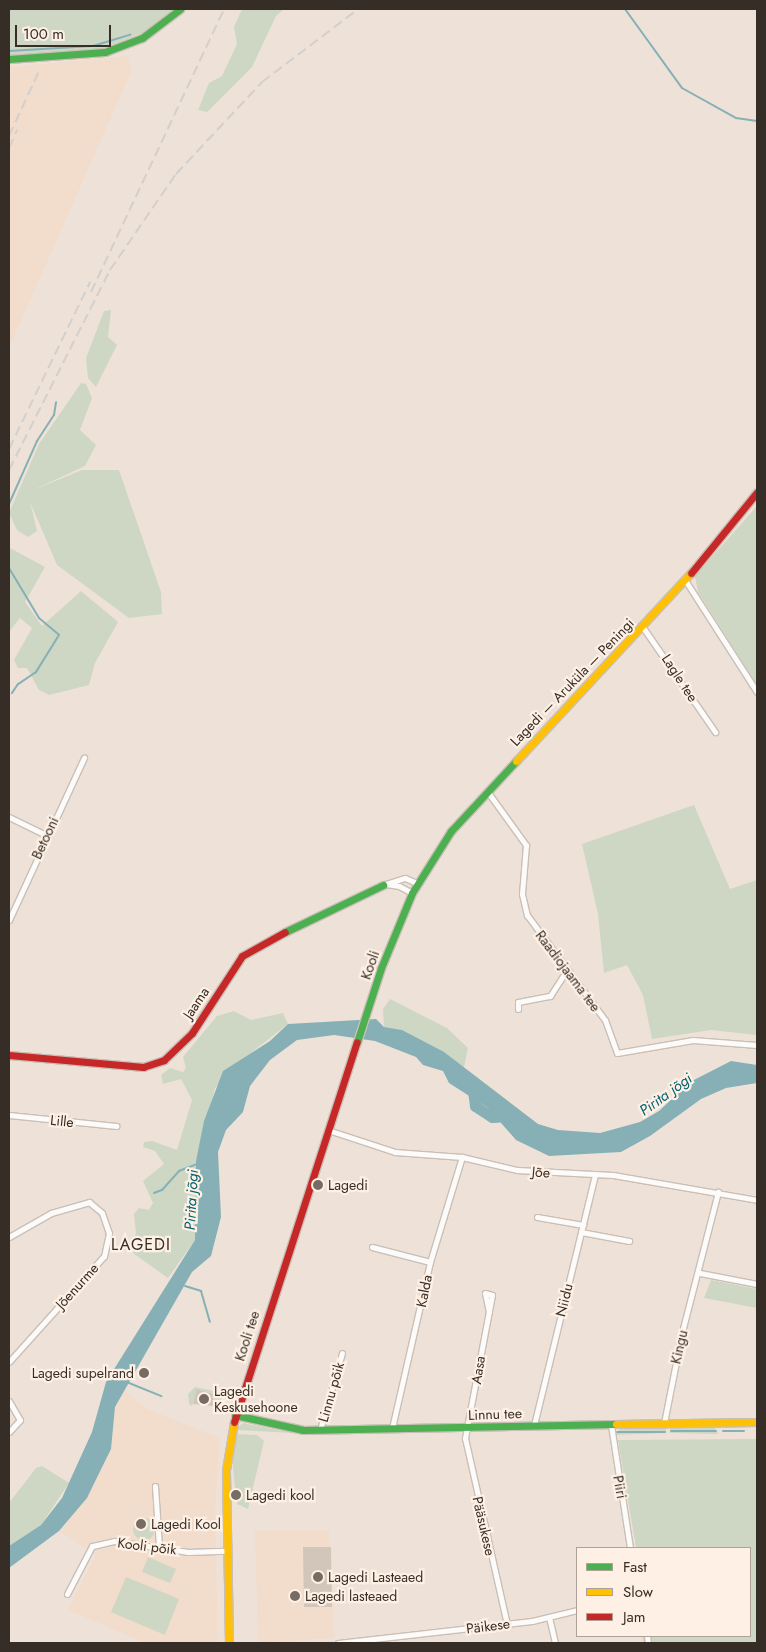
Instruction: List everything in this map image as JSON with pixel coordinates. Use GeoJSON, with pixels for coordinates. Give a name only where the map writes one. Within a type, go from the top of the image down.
{"type":"FeatureCollection","features":[{"type":"Feature","properties":{"kind":"street"},"geometry":{"type":"LineString","coordinates":[[9,59],[105,52],[142,38],[180,9]]}},
{"type":"Feature","properties":{"kind":"street","name":"Lagedi — Aruküla — Peningi"},"geometry":{"type":"LineString","coordinates":[[412,894],[451,830],[486,790],[685,580],[757,492]]}},
{"type":"Feature","properties":{"kind":"street"},"geometry":{"type":"LineString","coordinates":[[685,580],[757,692]]}},
{"type":"Feature","properties":{"kind":"street","name":"Lagle tee"},"geometry":{"type":"LineString","coordinates":[[642,626],[662,650],[714,732]]}},
{"type":"Feature","properties":{"kind":"street","name":"Betooni"},"geometry":{"type":"LineString","coordinates":[[9,920],[46,836],[84,758]]}},
{"type":"Feature","properties":{"kind":"street","name":"Raadiojaama tee"},"geometry":{"type":"LineString","coordinates":[[486,790],[526,845],[523,906],[567,970],[605,1020],[617,1053],[693,1040],[757,1045]]}},
{"type":"Feature","properties":{"kind":"street"},"geometry":{"type":"LineString","coordinates":[[9,817],[46,836]]}},
{"type":"Feature","properties":{"kind":"street","name":"Jaama"},"geometry":{"type":"LineString","coordinates":[[9,1055],[143,1067],[164,1060],[192,1033],[242,956],[257,945],[383,885],[405,878],[417,883]]}},
{"type":"Feature","properties":{"kind":"street"},"geometry":{"type":"LineString","coordinates":[[383,885],[400,886],[412,894]]}},
{"type":"Feature","properties":{"kind":"street","name":"Kooli"},"geometry":{"type":"LineString","coordinates":[[356,1047],[368,1009],[412,894]]}},
{"type":"Feature","properties":{"kind":"street"},"geometry":{"type":"LineString","coordinates":[[518,1009],[518,1002],[550,996],[567,970]]}},
{"type":"Feature","properties":{"kind":"street","name":"Kooli tee"},"geometry":{"type":"LineString","coordinates":[[229,1643],[226,1470],[235,1415],[356,1047]]}},
{"type":"Feature","properties":{"kind":"street","name":"Lille"},"geometry":{"type":"LineString","coordinates":[[9,1116],[116,1126]]}},
{"type":"Feature","properties":{"kind":"street","name":"Jõe"},"geometry":{"type":"LineString","coordinates":[[328,1130],[395,1152],[462,1157],[516,1170],[595,1174],[718,1192],[757,1200]]}},
{"type":"Feature","properties":{"kind":"street","name":"Kalda"},"geometry":{"type":"LineString","coordinates":[[392,1428],[430,1262],[462,1157]]}},
{"type":"Feature","properties":{"kind":"street","name":"Niidu"},"geometry":{"type":"LineString","coordinates":[[534,1425],[595,1174]]}},
{"type":"Feature","properties":{"kind":"street","name":"Kingu"},"geometry":{"type":"LineString","coordinates":[[664,1423],[682,1332],[700,1273],[718,1192]]}},
{"type":"Feature","properties":{"kind":"street","name":"Jõenurme"},"geometry":{"type":"LineString","coordinates":[[9,1237],[43,1216],[89,1202],[102,1213],[109,1233],[104,1256],[9,1362]]}},
{"type":"Feature","properties":{"kind":"street"},"geometry":{"type":"LineString","coordinates":[[537,1217],[583,1225]]}},
{"type":"Feature","properties":{"kind":"street"},"geometry":{"type":"LineString","coordinates":[[581,1232],[629,1241]]}},
{"type":"Feature","properties":{"kind":"street"},"geometry":{"type":"LineString","coordinates":[[372,1248],[430,1262]]}},
{"type":"Feature","properties":{"kind":"street"},"geometry":{"type":"LineString","coordinates":[[700,1273],[757,1284]]}},
{"type":"Feature","properties":{"kind":"street","name":"Aasa"},"geometry":{"type":"LineString","coordinates":[[465,1427],[474,1400],[489,1312]]}},
{"type":"Feature","properties":{"kind":"street","name":"Linnu põik"},"geometry":{"type":"LineString","coordinates":[[320,1430],[342,1353]]}},
{"type":"Feature","properties":{"kind":"street"},"geometry":{"type":"LineString","coordinates":[[9,1401],[20,1420],[9,1432]]}},
{"type":"Feature","properties":{"kind":"street","name":"Linnu tee"},"geometry":{"type":"LineString","coordinates":[[235,1415],[287,1428],[320,1430],[757,1422]]}},
{"type":"Feature","properties":{"kind":"street","name":"Piiri"},"geometry":{"type":"LineString","coordinates":[[611,1425],[630,1547]]}},
{"type":"Feature","properties":{"kind":"street","name":"Pääsukese"},"geometry":{"type":"LineString","coordinates":[[465,1427],[507,1624]]}},
{"type":"Feature","properties":{"kind":"street"},"geometry":{"type":"LineString","coordinates":[[155,1486],[159,1546]]}},
{"type":"Feature","properties":{"kind":"street","name":"Kooli põik"},"geometry":{"type":"LineString","coordinates":[[67,1594],[92,1546],[114,1541],[159,1546],[188,1552],[226,1551]]}},
{"type":"Feature","properties":{"kind":"street","name":"Päikese"},"geometry":{"type":"LineString","coordinates":[[338,1643],[507,1624],[576,1610]]}},
{"type":"Feature","properties":{"kind":"street"},"geometry":{"type":"LineString","coordinates":[[549,1617],[555,1643]]}},
{"type":"Feature","properties":{"kind":"shaded area"},"geometry":{"type":"Polygon","coordinates":[[[128,56],[131,72],[9,348],[9,67],[128,56]]]}},
{"type":"Feature","properties":{"kind":"shaded area","name":"Lagedi Kool"},"geometry":{"type":"Polygon","coordinates":[[[125,1391],[145,1408],[220,1438],[215,1510],[218,1643],[145,1643],[68,1610],[96,1555],[59,1531],[87,1498],[101,1471],[111,1449],[115,1408],[125,1391]]]}},
{"type":"Feature","properties":{"kind":"shaded area","name":"Lagedi lasteaed"},"geometry":{"type":"Polygon","coordinates":[[[329,1530],[334,1638],[258,1643],[255,1531],[329,1530]]]}},
{"type":"Feature","properties":{"kind":"green space"},"geometry":{"type":"Polygon","coordinates":[[[9,9],[173,9],[144,32],[101,49],[9,55],[9,9]]]}},
{"type":"Feature","properties":{"kind":"green space"},"geometry":{"type":"Polygon","coordinates":[[[242,9],[284,9],[276,16],[252,67],[207,112],[198,110],[209,83],[222,76],[237,44],[234,27],[242,9]]]}},
{"type":"Feature","properties":{"kind":"green space"},"geometry":{"type":"Polygon","coordinates":[[[111,310],[108,337],[117,345],[96,387],[88,378],[86,358],[104,311],[111,310]]]}},
{"type":"Feature","properties":{"kind":"green space"},"geometry":{"type":"Polygon","coordinates":[[[81,383],[86,384],[92,398],[80,430],[96,445],[85,466],[33,490],[82,470],[119,470],[161,592],[162,614],[129,618],[57,565],[30,502],[37,531],[28,537],[17,530],[9,513],[39,444],[81,383]]]}},
{"type":"Feature","properties":{"kind":"green space"},"geometry":{"type":"Polygon","coordinates":[[[757,506],[757,685],[698,592],[695,576],[757,506]]]}},
{"type":"Feature","properties":{"kind":"green space"},"geometry":{"type":"Polygon","coordinates":[[[10,548],[45,567],[25,602],[42,626],[81,591],[118,622],[95,663],[89,685],[49,695],[39,690],[27,668],[18,668],[14,660],[32,628],[20,618],[9,632],[10,548]]]}},
{"type":"Feature","properties":{"kind":"green space"},"geometry":{"type":"Polygon","coordinates":[[[694,805],[730,889],[757,880],[757,1035],[711,1030],[652,1039],[643,995],[627,965],[604,973],[598,914],[582,844],[694,805]]]}},
{"type":"Feature","properties":{"kind":"green space"},"geometry":{"type":"Polygon","coordinates":[[[390,999],[447,1028],[468,1048],[464,1067],[402,1030],[384,1027],[383,1009],[390,999]]]}},
{"type":"Feature","properties":{"kind":"green space"},"geometry":{"type":"Polygon","coordinates":[[[234,1011],[251,1020],[283,1013],[288,1024],[238,1063],[215,1088],[196,1161],[195,1240],[168,1278],[130,1251],[136,1233],[134,1214],[139,1208],[149,1210],[153,1203],[143,1181],[164,1164],[155,1151],[143,1147],[144,1142],[152,1141],[177,1150],[192,1100],[181,1079],[163,1084],[161,1075],[170,1068],[183,1072],[186,1068],[183,1057],[217,1016],[234,1011]]]}},
{"type":"Feature","properties":{"kind":"green space"},"geometry":{"type":"Polygon","coordinates":[[[711,1280],[757,1289],[757,1308],[704,1298],[711,1280]]]}},
{"type":"Feature","properties":{"kind":"green space"},"geometry":{"type":"Polygon","coordinates":[[[195,1387],[232,1395],[231,1400],[222,1397],[220,1404],[228,1407],[213,1406],[216,1395],[198,1389],[192,1406],[189,1404],[188,1394],[195,1387]]]}},
{"type":"Feature","properties":{"kind":"green space"},"geometry":{"type":"Polygon","coordinates":[[[243,1423],[282,1431],[333,1435],[235,1430],[243,1423]]]}},
{"type":"Feature","properties":{"kind":"green space"},"geometry":{"type":"Polygon","coordinates":[[[714,1426],[718,1434],[670,1433],[670,1427],[714,1426]]]}},
{"type":"Feature","properties":{"kind":"green space"},"geometry":{"type":"Polygon","coordinates":[[[622,1427],[666,1427],[666,1433],[614,1435],[622,1427]]]}},
{"type":"Feature","properties":{"kind":"green space"},"geometry":{"type":"Polygon","coordinates":[[[236,1434],[257,1435],[264,1441],[248,1509],[237,1504],[239,1493],[235,1489],[232,1456],[236,1434]]]}},
{"type":"Feature","properties":{"kind":"green space"},"geometry":{"type":"Polygon","coordinates":[[[757,1439],[757,1643],[644,1643],[642,1637],[751,1637],[751,1547],[636,1547],[618,1440],[757,1439]]]}},
{"type":"Feature","properties":{"kind":"green space"},"geometry":{"type":"Polygon","coordinates":[[[42,1466],[69,1483],[41,1525],[9,1546],[9,1503],[36,1468],[42,1466]]]}},
{"type":"Feature","properties":{"kind":"green space"},"geometry":{"type":"Polygon","coordinates":[[[144,1518],[152,1521],[155,1529],[152,1537],[144,1540],[136,1537],[133,1529],[136,1521],[144,1518]]]}},
{"type":"Feature","properties":{"kind":"green space"},"geometry":{"type":"Polygon","coordinates":[[[148,1557],[176,1569],[170,1583],[142,1572],[148,1557]]]}},
{"type":"Feature","properties":{"kind":"green space"},"geometry":{"type":"Polygon","coordinates":[[[126,1577],[179,1599],[165,1635],[111,1612],[126,1577]]]}},
{"type":"Feature","properties":{"kind":"water"},"geometry":{"type":"Polygon","coordinates":[[[376,1019],[384,1027],[402,1030],[444,1052],[538,1124],[558,1130],[600,1133],[640,1122],[659,1111],[690,1082],[731,1061],[757,1065],[757,1083],[726,1088],[701,1099],[650,1136],[621,1152],[549,1156],[516,1140],[488,1108],[449,1083],[443,1071],[423,1065],[416,1057],[375,1041],[334,1035],[297,1040],[270,1060],[250,1086],[243,1112],[226,1130],[218,1152],[221,1217],[211,1256],[192,1272],[115,1407],[111,1449],[87,1498],[59,1531],[9,1568],[9,1546],[41,1525],[62,1498],[92,1432],[106,1382],[195,1240],[196,1161],[204,1121],[223,1071],[270,1041],[288,1024],[376,1019]]]}},
{"type":"Feature","properties":{"kind":"building","name":"Lagedi Keskusehoone"},"geometry":{"type":"Polygon","coordinates":[[[197,1389],[216,1395],[213,1406],[193,1404],[197,1389]]]}},
{"type":"Feature","properties":{"kind":"building","name":"Lagedi Lasteaed"},"geometry":{"type":"Polygon","coordinates":[[[303,1547],[331,1547],[332,1607],[304,1607],[303,1547]]]}},
{"type":"Feature","properties":{"kind":"waterway"},"geometry":{"type":"LineString","coordinates":[[625,9],[682,88],[736,118],[757,121]]}},
{"type":"Feature","properties":{"kind":"waterway"},"geometry":{"type":"LineString","coordinates":[[9,51],[93,46],[130,35]]}},
{"type":"Feature","properties":{"kind":"waterway"},"geometry":{"type":"LineString","coordinates":[[9,504],[37,441],[54,415],[56,402]]}},
{"type":"Feature","properties":{"kind":"waterway"},"geometry":{"type":"LineString","coordinates":[[9,568],[39,618],[59,635],[36,672],[18,684],[12,693]]}},
{"type":"Feature","properties":{"kind":"waterway","name":"Pirita jõgi"},"geometry":{"type":"LineString","coordinates":[[472,1084],[475,1106],[492,1117],[511,1116]]}},
{"type":"Feature","properties":{"kind":"waterway"},"geometry":{"type":"LineString","coordinates":[[154,1193],[162,1190],[179,1171],[197,1164]]}},
{"type":"Feature","properties":{"kind":"waterway"},"geometry":{"type":"LineString","coordinates":[[185,1286],[201,1291],[210,1322]]}},
{"type":"Feature","properties":{"kind":"waterway"},"geometry":{"type":"LineString","coordinates":[[129,1383],[162,1396]]}},
{"type":"Feature","properties":{"kind":"waterway"},"geometry":{"type":"LineString","coordinates":[[671,1431],[716,1431]]}},
{"type":"Feature","properties":{"kind":"waterway"},"geometry":{"type":"LineString","coordinates":[[723,1431],[744,1431]]}},
{"type":"Feature","properties":{"kind":"waterway"},"geometry":{"type":"LineString","coordinates":[[617,1432],[665,1432]]}},
{"type":"Feature","properties":{"kind":"railway"},"geometry":{"type":"LineString","coordinates":[[91,292],[224,9]]}},
{"type":"Feature","properties":{"kind":"railway"},"geometry":{"type":"LineString","coordinates":[[9,470],[110,270],[176,174],[262,82],[358,9]]}},
{"type":"Feature","properties":{"kind":"railway"},"geometry":{"type":"LineString","coordinates":[[9,136],[40,69]]}},
{"type":"Feature","properties":{"kind":"railway"},"geometry":{"type":"LineString","coordinates":[[9,148],[17,130]]}},
{"type":"Feature","properties":{"kind":"railway"},"geometry":{"type":"LineString","coordinates":[[9,449],[90,282]]}},
{"type":"Feature","properties":{"kind":"traffic: fast"},"geometry":{"type":"LineString","coordinates":[[9,59],[105,52],[142,38],[180,9]]}},
{"type":"Feature","properties":{"kind":"traffic: fast"},"geometry":{"type":"LineString","coordinates":[[357,1042],[381,968],[412,893],[451,831],[516,761]]}},
{"type":"Feature","properties":{"kind":"traffic: fast"},"geometry":{"type":"LineString","coordinates":[[285,932],[383,885]]}},
{"type":"Feature","properties":{"kind":"traffic: fast"},"geometry":{"type":"LineString","coordinates":[[235,1415],[303,1430],[616,1424]]}},
{"type":"Feature","properties":{"kind":"traffic: slow"},"geometry":{"type":"LineString","coordinates":[[516,761],[691,573]]}},
{"type":"Feature","properties":{"kind":"traffic: slow"},"geometry":{"type":"LineString","coordinates":[[229,1643],[226,1470],[234,1422]]}},
{"type":"Feature","properties":{"kind":"traffic: slow"},"geometry":{"type":"LineString","coordinates":[[616,1424],[757,1422]]}},
{"type":"Feature","properties":{"kind":"traffic: jam"},"geometry":{"type":"LineString","coordinates":[[691,573],[757,492]]}},
{"type":"Feature","properties":{"kind":"traffic: jam"},"geometry":{"type":"LineString","coordinates":[[9,1055],[143,1067],[164,1060],[192,1033],[242,956],[285,932]]}},
{"type":"Feature","properties":{"kind":"traffic: jam"},"geometry":{"type":"LineString","coordinates":[[234,1422],[357,1042]]}},
{"type":"Feature","properties":{"kind":"place","name":"Lagedi"},"geometry":{"type":"Point","coordinates":[318,1185]}},
{"type":"Feature","properties":{"kind":"place","name":"Lagedi supelrand"},"geometry":{"type":"Point","coordinates":[144,1373]}},
{"type":"Feature","properties":{"kind":"place","name":"Lagedi Keskusehoone"},"geometry":{"type":"Point","coordinates":[204,1399]}},
{"type":"Feature","properties":{"kind":"place","name":"Lagedi kool"},"geometry":{"type":"Point","coordinates":[236,1495]}},
{"type":"Feature","properties":{"kind":"place","name":"Lagedi Kool"},"geometry":{"type":"Point","coordinates":[141,1524]}},
{"type":"Feature","properties":{"kind":"place","name":"Lagedi Lasteaed"},"geometry":{"type":"Point","coordinates":[318,1577]}},
{"type":"Feature","properties":{"kind":"place","name":"Lagedi lasteaed"},"geometry":{"type":"Point","coordinates":[295,1596]}},
{"type":"Feature","properties":{"kind":"district","name":"LAGEDI"},"geometry":{"type":"Point","coordinates":[141,1245]}}]}
